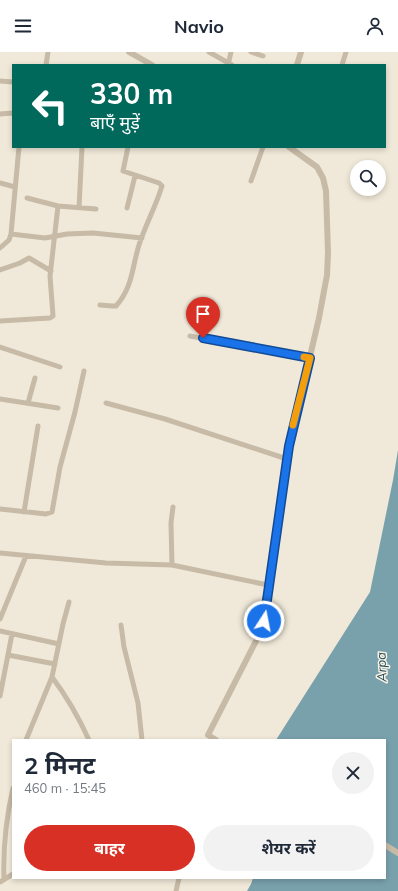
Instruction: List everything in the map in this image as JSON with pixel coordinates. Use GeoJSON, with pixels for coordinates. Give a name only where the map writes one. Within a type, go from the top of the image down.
{"type":"FeatureCollection","features":[{"type":"Feature","properties":{"kind":"street"},"geometry":{"type":"LineString","coordinates":[[46,64],[48,52]]}},
{"type":"Feature","properties":{"kind":"street"},"geometry":{"type":"LineString","coordinates":[[129,52],[149,64]]}},
{"type":"Feature","properties":{"kind":"street"},"geometry":{"type":"LineString","coordinates":[[209,52],[214,53],[229,64],[231,52]]}},
{"type":"Feature","properties":{"kind":"street"},"geometry":{"type":"LineString","coordinates":[[251,52],[262,56]]}},
{"type":"Feature","properties":{"kind":"street"},"geometry":{"type":"LineString","coordinates":[[297,64],[301,52]]}},
{"type":"Feature","properties":{"kind":"street"},"geometry":{"type":"LineString","coordinates":[[342,64],[346,52]]}},
{"type":"Feature","properties":{"kind":"street"},"geometry":{"type":"LineString","coordinates":[[0,81],[12,82]]}},
{"type":"Feature","properties":{"kind":"street"},"geometry":{"type":"LineString","coordinates":[[0,114],[12,113]]}},
{"type":"Feature","properties":{"kind":"street"},"geometry":{"type":"LineString","coordinates":[[0,248],[9,240],[18,148]]}},
{"type":"Feature","properties":{"kind":"street"},"geometry":{"type":"LineString","coordinates":[[79,208],[82,148]]}},
{"type":"Feature","properties":{"kind":"street"},"geometry":{"type":"LineString","coordinates":[[100,305],[114,306],[118,304],[131,281],[142,238],[162,186],[159,183],[123,171],[128,148]]}},
{"type":"Feature","properties":{"kind":"street"},"geometry":{"type":"LineString","coordinates":[[252,181],[263,148]]}},
{"type":"Feature","properties":{"kind":"street"},"geometry":{"type":"LineString","coordinates":[[206,738],[258,637],[264,621],[268,585],[292,430],[310,358],[327,275],[328,253],[326,191],[323,178],[317,167],[292,148]]}},
{"type":"Feature","properties":{"kind":"street"},"geometry":{"type":"LineString","coordinates":[[127,208],[135,176]]}},
{"type":"Feature","properties":{"kind":"street"},"geometry":{"type":"LineString","coordinates":[[0,183],[15,187]]}},
{"type":"Feature","properties":{"kind":"street"},"geometry":{"type":"LineString","coordinates":[[27,198],[58,206],[96,209]]}},
{"type":"Feature","properties":{"kind":"street"},"geometry":{"type":"LineString","coordinates":[[0,321],[51,318],[53,314],[50,271],[58,206]]}},
{"type":"Feature","properties":{"kind":"street"},"geometry":{"type":"LineString","coordinates":[[10,234],[45,238],[93,233],[142,238]]}},
{"type":"Feature","properties":{"kind":"street"},"geometry":{"type":"LineString","coordinates":[[0,270],[20,263],[28,258],[50,271]]}},
{"type":"Feature","properties":{"kind":"street"},"geometry":{"type":"LineString","coordinates":[[190,336],[310,358]]}},
{"type":"Feature","properties":{"kind":"street"},"geometry":{"type":"LineString","coordinates":[[0,346],[60,367]]}},
{"type":"Feature","properties":{"kind":"street"},"geometry":{"type":"LineString","coordinates":[[0,509],[46,514],[52,512],[60,467],[75,412],[84,371]]}},
{"type":"Feature","properties":{"kind":"street"},"geometry":{"type":"LineString","coordinates":[[28,403],[35,378]]}},
{"type":"Feature","properties":{"kind":"street"},"geometry":{"type":"LineString","coordinates":[[0,398],[58,408]]}},
{"type":"Feature","properties":{"kind":"street"},"geometry":{"type":"LineString","coordinates":[[106,402],[165,419],[287,459]]}},
{"type":"Feature","properties":{"kind":"street"},"geometry":{"type":"LineString","coordinates":[[24,512],[38,426]]}},
{"type":"Feature","properties":{"kind":"street"},"geometry":{"type":"LineString","coordinates":[[172,565],[171,523],[173,507]]}},
{"type":"Feature","properties":{"kind":"street"},"geometry":{"type":"LineString","coordinates":[[0,553],[106,563],[172,565],[268,585]]}},
{"type":"Feature","properties":{"kind":"street"},"geometry":{"type":"LineString","coordinates":[[0,619],[26,556]]}},
{"type":"Feature","properties":{"kind":"street"},"geometry":{"type":"LineString","coordinates":[[26,739],[52,677],[69,602]]}},
{"type":"Feature","properties":{"kind":"street"},"geometry":{"type":"LineString","coordinates":[[122,625],[127,659],[138,703],[142,739]]}},
{"type":"Feature","properties":{"kind":"street"},"geometry":{"type":"LineString","coordinates":[[0,631],[59,644]]}},
{"type":"Feature","properties":{"kind":"street"},"geometry":{"type":"LineString","coordinates":[[0,696],[12,634]]}},
{"type":"Feature","properties":{"kind":"street"},"geometry":{"type":"LineString","coordinates":[[8,655],[55,664]]}},
{"type":"Feature","properties":{"kind":"street"},"geometry":{"type":"LineString","coordinates":[[52,677],[68,699],[89,739]]}},
{"type":"Feature","properties":{"kind":"street"},"geometry":{"type":"LineString","coordinates":[[2,881],[2,851],[12,793]]}},
{"type":"Feature","properties":{"kind":"street"},"geometry":{"type":"LineString","coordinates":[[386,846],[398,853]]}},
{"type":"Feature","properties":{"kind":"street"},"geometry":{"type":"LineString","coordinates":[[2,881],[12,875]]}},
{"type":"Feature","properties":{"kind":"street"},"geometry":{"type":"LineString","coordinates":[[176,891],[179,879]]}},
{"type":"Feature","properties":{"kind":"water","name":"Arpa"},"geometry":{"type":"Polygon","coordinates":[[[398,450],[398,891],[247,891],[253,879],[386,879],[386,739],[277,739],[370,592],[398,450]]]}},
{"type":"Feature","properties":{"kind":"slow traffic"},"geometry":{"type":"LineString","coordinates":[[293,425],[310,358],[304,357]]}},
{"type":"Feature","properties":{"kind":"route"},"geometry":{"type":"LineString","coordinates":[[203,338],[310,358],[289,446],[264,621]]}}]}
